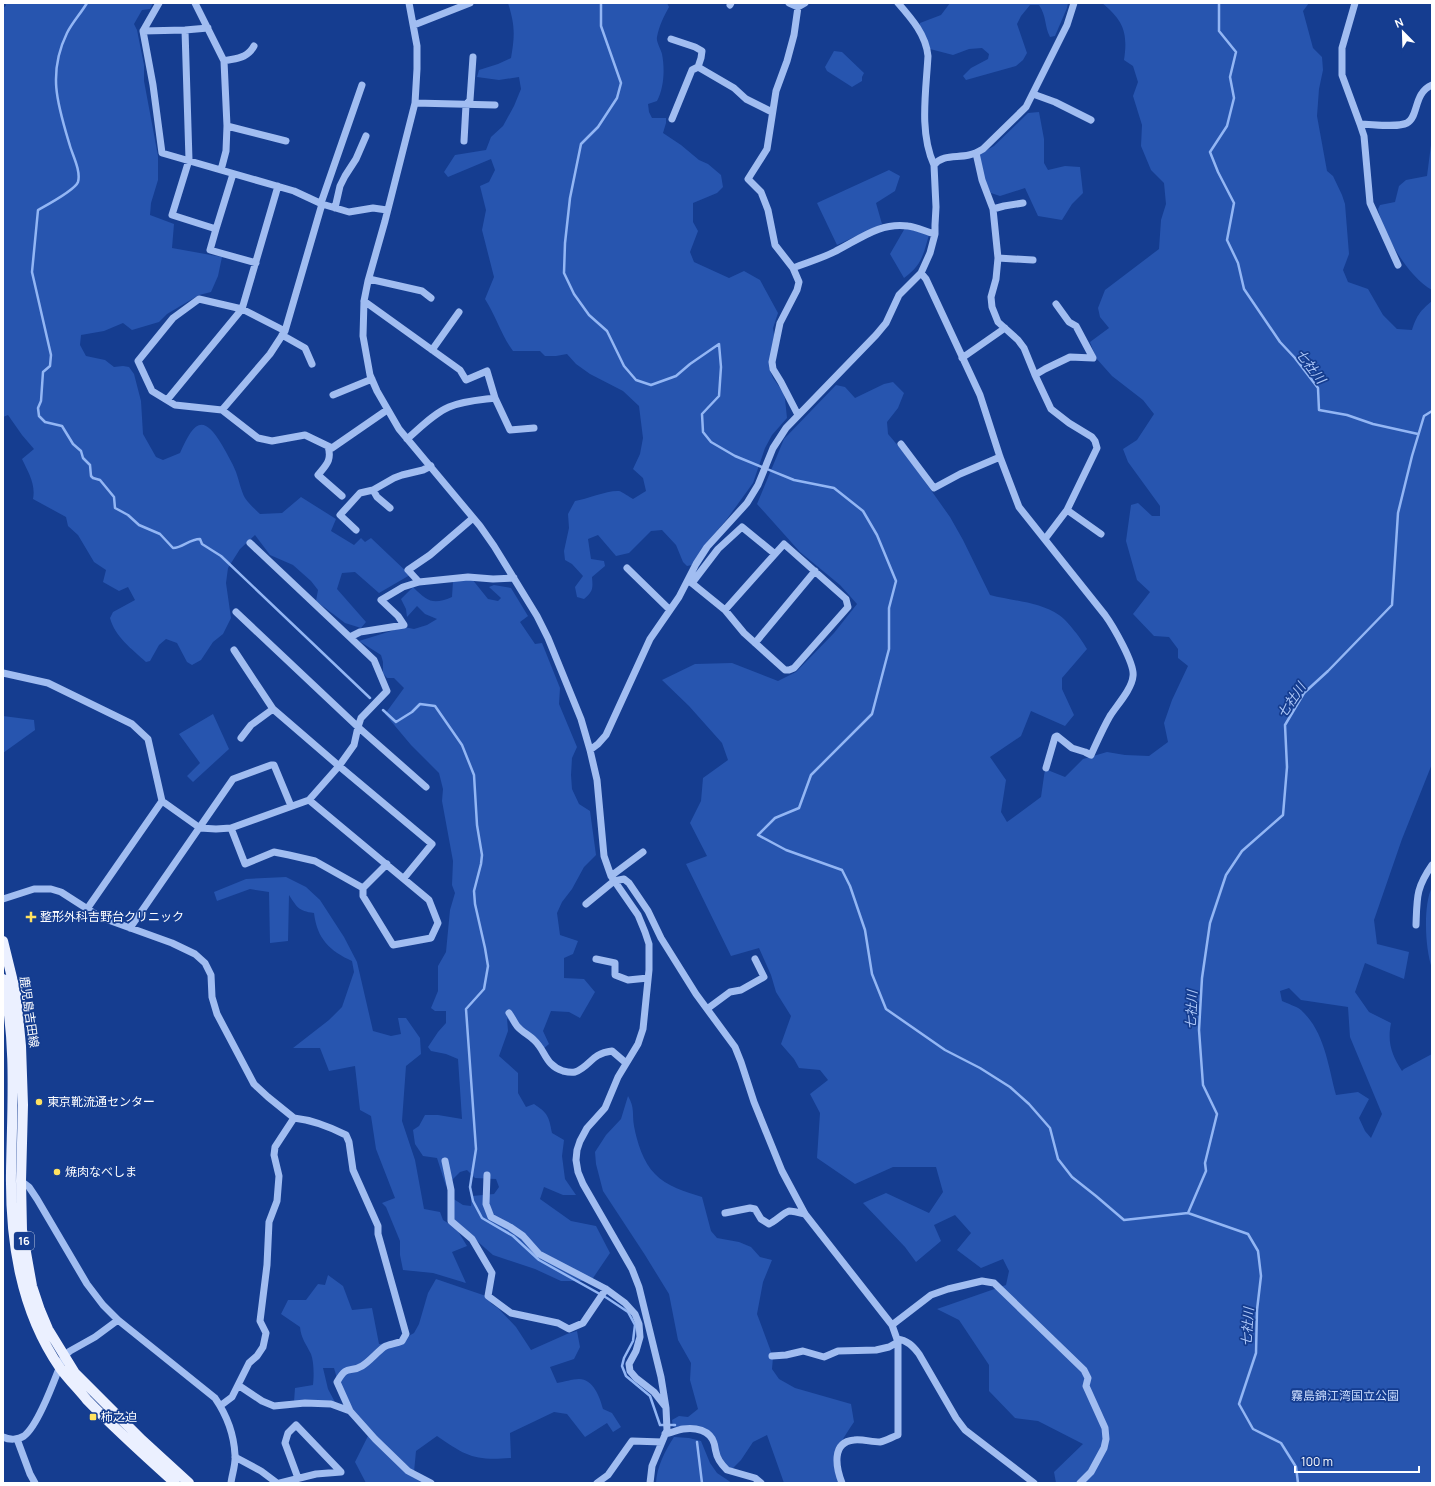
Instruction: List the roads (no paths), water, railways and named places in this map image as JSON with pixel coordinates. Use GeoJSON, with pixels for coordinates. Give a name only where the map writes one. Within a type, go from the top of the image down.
{"type":"FeatureCollection","features":[{"type":"Feature","properties":{"kind":"main road","name":"鹿児島吉田線"},"geometry":{"type":"LineString","coordinates":[[3,941],[16,994],[21,1046],[23,1105],[21,1181],[22,1230],[32,1286],[48,1329],[75,1373],[142,1440],[189,1483]]}},
{"type":"Feature","properties":{"kind":"main road","name":"鹿児島吉田線"},"geometry":{"type":"LineString","coordinates":[[3,979],[7,995],[14,1107],[12,1205],[18,1264],[23,1290],[40,1332],[59,1367],[68,1379],[104,1418],[175,1483]]}},
{"type":"Feature","properties":{"kind":"street"},"geometry":{"type":"LineString","coordinates":[[159,3],[143,31],[153,85],[162,153],[294,191],[321,204],[349,212],[373,208],[387,210]]}},
{"type":"Feature","properties":{"kind":"street"},"geometry":{"type":"LineString","coordinates":[[195,3],[224,61],[227,126],[226,151],[221,170]]}},
{"type":"Feature","properties":{"kind":"street"},"geometry":{"type":"LineString","coordinates":[[409,3],[417,46],[415,103],[364,301],[363,336],[365,350],[372,379],[387,410],[399,429],[474,518],[494,546],[537,616],[548,638],[581,719],[590,750],[597,780],[604,856],[613,878],[638,915],[649,944],[648,978],[643,1029],[638,1044],[618,1077],[605,1108],[587,1128],[580,1141],[576,1160],[578,1172],[583,1184],[632,1269],[639,1287],[661,1377],[666,1408],[666,1432],[652,1466],[650,1483]]}},
{"type":"Feature","properties":{"kind":"street"},"geometry":{"type":"LineString","coordinates":[[789,3],[802,5],[787,61],[776,91],[767,149],[748,179],[761,192],[768,210],[775,245],[793,268],[799,282],[797,290],[780,323],[772,362],[773,369],[798,415]]}},
{"type":"Feature","properties":{"kind":"street"},"geometry":{"type":"LineString","coordinates":[[690,582],[696,564],[707,547],[747,503],[758,485],[773,448],[786,428],[886,323],[899,295],[921,273],[930,254],[935,234],[936,207],[934,165],[930,157],[925,130],[928,56],[927,47],[915,22],[898,3]]}},
{"type":"Feature","properties":{"kind":"street"},"geometry":{"type":"LineString","coordinates":[[934,165],[943,158],[976,153],[990,143],[1026,107],[1034,94],[1067,26],[1074,3]]}},
{"type":"Feature","properties":{"kind":"street"},"geometry":{"type":"LineString","coordinates":[[1355,3],[1342,48],[1342,75],[1364,136],[1370,202],[1398,265]]}},
{"type":"Feature","properties":{"kind":"street"},"geometry":{"type":"LineString","coordinates":[[414,25],[467,4]]}},
{"type":"Feature","properties":{"kind":"street"},"geometry":{"type":"LineString","coordinates":[[143,31],[208,28]]}},
{"type":"Feature","properties":{"kind":"street"},"geometry":{"type":"LineString","coordinates":[[185,30],[189,160],[172,215],[216,230]]}},
{"type":"Feature","properties":{"kind":"street"},"geometry":{"type":"LineString","coordinates":[[671,39],[695,47],[702,51],[698,68]]}},
{"type":"Feature","properties":{"kind":"street"},"geometry":{"type":"LineString","coordinates":[[224,61],[246,55],[254,46]]}},
{"type":"Feature","properties":{"kind":"street"},"geometry":{"type":"LineString","coordinates":[[464,141],[466,105],[470,100],[473,57]]}},
{"type":"Feature","properties":{"kind":"street"},"geometry":{"type":"LineString","coordinates":[[672,119],[692,70],[698,68],[734,88],[746,99],[772,112]]}},
{"type":"Feature","properties":{"kind":"street"},"geometry":{"type":"LineString","coordinates":[[222,410],[270,354],[284,333],[321,204],[362,84]]}},
{"type":"Feature","properties":{"kind":"street"},"geometry":{"type":"LineString","coordinates":[[1360,124],[1401,125],[1408,122],[1412,118],[1420,96],[1424,90],[1432,85]]}},
{"type":"Feature","properties":{"kind":"street"},"geometry":{"type":"LineString","coordinates":[[1034,94],[1055,102],[1091,120]]}},
{"type":"Feature","properties":{"kind":"street"},"geometry":{"type":"LineString","coordinates":[[415,103],[495,105]]}},
{"type":"Feature","properties":{"kind":"street"},"geometry":{"type":"LineString","coordinates":[[227,126],[286,141]]}},
{"type":"Feature","properties":{"kind":"street"},"geometry":{"type":"LineString","coordinates":[[336,208],[340,186],[344,176],[356,158],[366,136]]}},
{"type":"Feature","properties":{"kind":"street"},"geometry":{"type":"LineString","coordinates":[[976,153],[982,180],[993,209],[998,258],[996,280],[991,297],[992,307],[998,322],[1018,340],[1024,348],[1035,376],[1052,409],[1061,418],[1092,437],[1097,448],[1068,510],[1045,539]]}},
{"type":"Feature","properties":{"kind":"street"},"geometry":{"type":"LineString","coordinates":[[233,174],[210,250],[256,263]]}},
{"type":"Feature","properties":{"kind":"street"},"geometry":{"type":"LineString","coordinates":[[168,400],[242,309],[278,186]]}},
{"type":"Feature","properties":{"kind":"street"},"geometry":{"type":"LineString","coordinates":[[993,209],[1023,203]]}},
{"type":"Feature","properties":{"kind":"street"},"geometry":{"type":"LineString","coordinates":[[793,268],[836,251],[880,228],[908,226],[935,234]]}},
{"type":"Feature","properties":{"kind":"street"},"geometry":{"type":"LineString","coordinates":[[998,258],[1033,260]]}},
{"type":"Feature","properties":{"kind":"street"},"geometry":{"type":"LineString","coordinates":[[921,273],[926,279],[980,395],[1000,457],[1019,508],[1112,624],[1132,665],[1134,675],[1132,683],[1110,716],[1091,755],[1072,748],[1057,736],[1055,737],[1046,768]]}},
{"type":"Feature","properties":{"kind":"street"},"geometry":{"type":"LineString","coordinates":[[369,279],[422,291],[431,298]]}},
{"type":"Feature","properties":{"kind":"street"},"geometry":{"type":"LineString","coordinates":[[312,364],[305,348],[284,333],[242,309],[199,299],[173,318],[138,361],[152,391],[175,405],[222,410],[258,438],[272,442],[305,435],[332,448],[387,410]]}},
{"type":"Feature","properties":{"kind":"street"},"geometry":{"type":"LineString","coordinates":[[364,301],[460,370],[466,380],[487,371],[495,398],[510,430],[534,428]]}},
{"type":"Feature","properties":{"kind":"street"},"geometry":{"type":"LineString","coordinates":[[1035,376],[1045,369],[1070,357],[1093,358],[1076,326],[1069,322],[1056,304]]}},
{"type":"Feature","properties":{"kind":"street"},"geometry":{"type":"LineString","coordinates":[[432,350],[458,312]]}},
{"type":"Feature","properties":{"kind":"street"},"geometry":{"type":"LineString","coordinates":[[962,358],[1005,328]]}},
{"type":"Feature","properties":{"kind":"street"},"geometry":{"type":"LineString","coordinates":[[333,395],[372,379]]}},
{"type":"Feature","properties":{"kind":"street"},"geometry":{"type":"LineString","coordinates":[[407,439],[435,415],[449,407],[465,402],[495,398]]}},
{"type":"Feature","properties":{"kind":"street"},"geometry":{"type":"LineString","coordinates":[[901,444],[934,488],[960,474],[1000,457]]}},
{"type":"Feature","properties":{"kind":"street"},"geometry":{"type":"LineString","coordinates":[[328,446],[330,455],[327,464],[318,475],[342,496]]}},
{"type":"Feature","properties":{"kind":"street"},"geometry":{"type":"LineString","coordinates":[[356,530],[340,515],[360,493],[373,490],[394,478],[431,466]]}},
{"type":"Feature","properties":{"kind":"street"},"geometry":{"type":"LineString","coordinates":[[373,490],[377,497],[390,508]]}},
{"type":"Feature","properties":{"kind":"street"},"geometry":{"type":"LineString","coordinates":[[1068,510],[1101,534]]}},
{"type":"Feature","properties":{"kind":"street"},"geometry":{"type":"LineString","coordinates":[[419,582],[408,570],[430,555],[474,518]]}},
{"type":"Feature","properties":{"kind":"street"},"geometry":{"type":"LineString","coordinates":[[590,750],[606,735],[650,639],[690,582],[718,549],[742,527],[775,554]]}},
{"type":"Feature","properties":{"kind":"street"},"geometry":{"type":"LineString","coordinates":[[3,673],[48,683],[132,724],[140,730],[148,739],[162,801],[200,828],[231,828],[309,800],[339,766],[354,745],[361,718],[387,691],[374,660],[250,543]]}},
{"type":"Feature","properties":{"kind":"street"},"geometry":{"type":"LineString","coordinates":[[690,582],[725,610],[744,633],[785,670],[794,668],[848,607],[846,599],[784,544],[725,610]]}},
{"type":"Feature","properties":{"kind":"street"},"geometry":{"type":"LineString","coordinates":[[627,568],[670,610]]}},
{"type":"Feature","properties":{"kind":"street"},"geometry":{"type":"LineString","coordinates":[[755,643],[815,571]]}},
{"type":"Feature","properties":{"kind":"street"},"geometry":{"type":"LineString","coordinates":[[350,637],[360,632],[404,625],[398,616],[380,600],[403,587],[419,582],[468,577],[493,579],[514,578]]}},
{"type":"Feature","properties":{"kind":"street"},"geometry":{"type":"LineString","coordinates":[[236,612],[358,727],[426,787]]}},
{"type":"Feature","properties":{"kind":"street"},"geometry":{"type":"LineString","coordinates":[[234,650],[273,709],[432,844],[404,878]]}},
{"type":"Feature","properties":{"kind":"street"},"geometry":{"type":"LineString","coordinates":[[241,738],[251,725],[273,709]]}},
{"type":"Feature","properties":{"kind":"street"},"geometry":{"type":"LineString","coordinates":[[130,928],[233,779],[274,765],[291,806]]}},
{"type":"Feature","properties":{"kind":"street"},"geometry":{"type":"LineString","coordinates":[[309,800],[404,878],[429,900],[438,923],[431,938],[393,945],[363,896],[363,888],[386,864]]}},
{"type":"Feature","properties":{"kind":"street"},"geometry":{"type":"LineString","coordinates":[[87,909],[162,801]]}},
{"type":"Feature","properties":{"kind":"street"},"geometry":{"type":"LineString","coordinates":[[231,828],[245,864],[274,852],[315,860],[363,888]]}},
{"type":"Feature","properties":{"kind":"street"},"geometry":{"type":"LineString","coordinates":[[586,904],[613,878],[644,852]]}},
{"type":"Feature","properties":{"kind":"street"},"geometry":{"type":"LineString","coordinates":[[1416,924],[1419,887],[1432,865]]}},
{"type":"Feature","properties":{"kind":"street"},"geometry":{"type":"LineString","coordinates":[[613,878],[624,879],[629,883],[653,920],[661,938],[696,994],[735,1048],[754,1102],[782,1171],[805,1214],[892,1325],[897,1341],[898,1435],[880,1442],[854,1440],[843,1443],[838,1451],[837,1464],[842,1483]]}},
{"type":"Feature","properties":{"kind":"street"},"geometry":{"type":"LineString","coordinates":[[3,899],[34,889],[50,889],[61,892],[100,917],[172,943],[195,954],[205,963],[211,975],[212,997],[217,1014],[254,1084],[294,1118],[304,1119],[328,1126],[346,1135],[349,1142],[353,1170],[378,1226],[378,1234],[406,1334],[402,1341],[384,1347],[363,1366],[347,1370],[337,1382],[350,1410],[375,1439],[408,1471],[431,1483]]}},
{"type":"Feature","properties":{"kind":"street"},"geometry":{"type":"LineString","coordinates":[[596,959],[615,963],[616,975],[628,980],[648,978]]}},
{"type":"Feature","properties":{"kind":"street"},"geometry":{"type":"LineString","coordinates":[[707,1009],[730,992],[741,990],[764,977],[755,959]]}},
{"type":"Feature","properties":{"kind":"street"},"geometry":{"type":"LineString","coordinates":[[509,1013],[518,1027],[535,1040],[544,1056],[556,1069],[573,1072],[580,1069],[595,1056],[603,1052],[612,1051],[626,1063]]}},
{"type":"Feature","properties":{"kind":"street"},"geometry":{"type":"LineString","coordinates":[[220,1406],[232,1397],[249,1363],[257,1356],[263,1347],[266,1333],[260,1321],[267,1265],[269,1222],[277,1201],[280,1176],[274,1155],[275,1147],[294,1118]]}},
{"type":"Feature","properties":{"kind":"street"},"geometry":{"type":"LineString","coordinates":[[445,1161],[451,1190],[451,1221],[472,1239],[492,1273],[488,1296],[511,1313],[558,1322],[569,1329],[583,1323],[606,1289]]}},
{"type":"Feature","properties":{"kind":"street"},"geometry":{"type":"LineString","coordinates":[[487,1175],[486,1204],[491,1217],[510,1226],[539,1254],[606,1289],[625,1303],[635,1314],[639,1324],[640,1337],[636,1351],[629,1364],[630,1371],[636,1378],[654,1392],[666,1408]]}},
{"type":"Feature","properties":{"kind":"street"},"geometry":{"type":"LineString","coordinates":[[21,1181],[29,1187],[37,1199],[87,1284],[103,1305],[118,1320],[207,1390],[215,1398],[220,1406],[232,1436],[236,1457],[231,1483]]}},
{"type":"Feature","properties":{"kind":"street"},"geometry":{"type":"LineString","coordinates":[[725,1213],[750,1208],[755,1209],[761,1219],[769,1224],[776,1221],[789,1211],[805,1214]]}},
{"type":"Feature","properties":{"kind":"street"},"geometry":{"type":"LineString","coordinates":[[892,1325],[931,1295],[948,1289],[982,1281],[994,1283],[999,1287],[1084,1370],[1088,1378],[1086,1386],[1104,1428],[1106,1439],[1104,1448],[1091,1472],[1080,1483]]}},
{"type":"Feature","properties":{"kind":"street"},"geometry":{"type":"LineString","coordinates":[[3,1437],[8,1439],[17,1439],[23,1437],[30,1431],[37,1420],[64,1356],[95,1337],[118,1320]]}},
{"type":"Feature","properties":{"kind":"street"},"geometry":{"type":"LineString","coordinates":[[772,1356],[786,1355],[803,1351],[824,1357],[838,1351],[876,1350],[889,1347],[900,1340],[912,1345],[919,1354],[956,1418],[965,1430],[1034,1483]]}},
{"type":"Feature","properties":{"kind":"street"},"geometry":{"type":"LineString","coordinates":[[238,1385],[262,1401],[274,1406],[305,1403],[331,1404],[350,1410]]}},
{"type":"Feature","properties":{"kind":"street"},"geometry":{"type":"LineString","coordinates":[[236,1457],[261,1471],[278,1483],[298,1478],[341,1472],[296,1424],[288,1433],[285,1443],[298,1478]]}},
{"type":"Feature","properties":{"kind":"street"},"geometry":{"type":"LineString","coordinates":[[666,1432],[683,1429],[701,1429],[711,1437],[715,1444],[720,1463],[727,1470],[755,1478],[761,1483]]}},
{"type":"Feature","properties":{"kind":"street"},"geometry":{"type":"LineString","coordinates":[[17,1439],[30,1474],[35,1483]]}},
{"type":"Feature","properties":{"kind":"street"},"geometry":{"type":"LineString","coordinates":[[597,1483],[608,1475],[632,1441],[662,1442]]}},
{"type":"Feature","properties":{"kind":"waterway"},"geometry":{"type":"LineString","coordinates":[[87,3],[67,33],[57,62],[56,76],[56,90],[62,117],[78,168],[79,178],[78,182],[72,189],[38,210],[32,272],[51,355],[50,366],[43,372],[41,401],[38,408],[39,416],[45,422],[62,426],[73,444],[81,451],[83,458],[90,465],[91,476],[100,480],[114,497],[115,508],[128,515],[139,525],[160,534],[173,548],[177,548],[193,540],[200,539],[202,544],[221,556],[370,698]]}},
{"type":"Feature","properties":{"kind":"waterway"},"geometry":{"type":"LineString","coordinates":[[601,3],[601,26],[621,83],[617,98],[598,127],[581,144],[570,198],[565,243],[564,273],[574,294],[589,315],[607,331],[624,366],[636,380],[651,385],[676,376],[690,364],[719,344],[721,367],[719,396],[702,414],[703,432],[711,442],[735,456],[794,480],[834,488],[863,511],[877,535],[896,581],[889,608],[889,649],[872,714],[811,775],[799,808],[775,818],[758,835],[786,850],[842,870],[850,886],[865,930],[872,974],[886,1009],[945,1050],[980,1068],[1010,1087],[1029,1104],[1050,1128],[1058,1159],[1072,1177],[1124,1220],[1188,1213]]}},
{"type":"Feature","properties":{"kind":"waterway","name":"七社川"},"geometry":{"type":"LineString","coordinates":[[1219,3],[1219,31],[1236,52],[1230,77],[1234,98],[1227,126],[1210,152],[1218,172],[1234,203],[1227,240],[1238,263],[1244,289],[1280,342],[1295,358],[1318,388],[1319,410],[1347,415],[1373,424],[1418,434]]}},
{"type":"Feature","properties":{"kind":"waterway","name":"七社川"},"geometry":{"type":"LineString","coordinates":[[1298,1483],[1296,1467],[1281,1443],[1253,1429],[1239,1404],[1256,1353],[1257,1310],[1261,1276],[1258,1251],[1248,1234],[1188,1213],[1206,1171],[1205,1163],[1217,1114],[1203,1085],[1199,1030],[1202,978],[1210,923],[1226,875],[1242,851],[1283,815],[1287,767],[1285,725],[1304,693],[1328,671],[1392,605],[1398,513],[1412,456],[1424,416],[1432,411]]}},
{"type":"Feature","properties":{"kind":"waterway"},"geometry":{"type":"LineString","coordinates":[[383,710],[396,722],[412,712],[420,704],[435,706],[462,745],[474,775],[477,825],[482,855],[474,891],[475,904],[488,966],[484,989],[466,1009],[476,1149],[470,1187],[473,1201],[482,1218],[513,1236],[539,1260],[607,1298],[628,1312],[635,1325],[633,1341],[624,1358],[622,1366],[626,1376],[650,1396],[660,1425],[675,1425]]}},
{"type":"Feature","properties":{"kind":"waterway"},"geometry":{"type":"LineString","coordinates":[[697,1442],[702,1483]]}},
{"type":"Feature","properties":{"kind":"place","name":"整形外科吉野台クリニック"},"geometry":{"type":"Point","coordinates":[31,917]}},
{"type":"Feature","properties":{"kind":"place","name":"東京靴流通センター"},"geometry":{"type":"Point","coordinates":[39,1102]}},
{"type":"Feature","properties":{"kind":"place","name":"焼肉なべしま"},"geometry":{"type":"Point","coordinates":[57,1172]}},
{"type":"Feature","properties":{"kind":"place","name":"柿之迫"},"geometry":{"type":"Point","coordinates":[93,1417]}},
{"type":"Feature","properties":{"kind":"park label","name":"霧島錦江湾国立公園"},"geometry":{"type":"Point","coordinates":[1345,1396]}}]}
